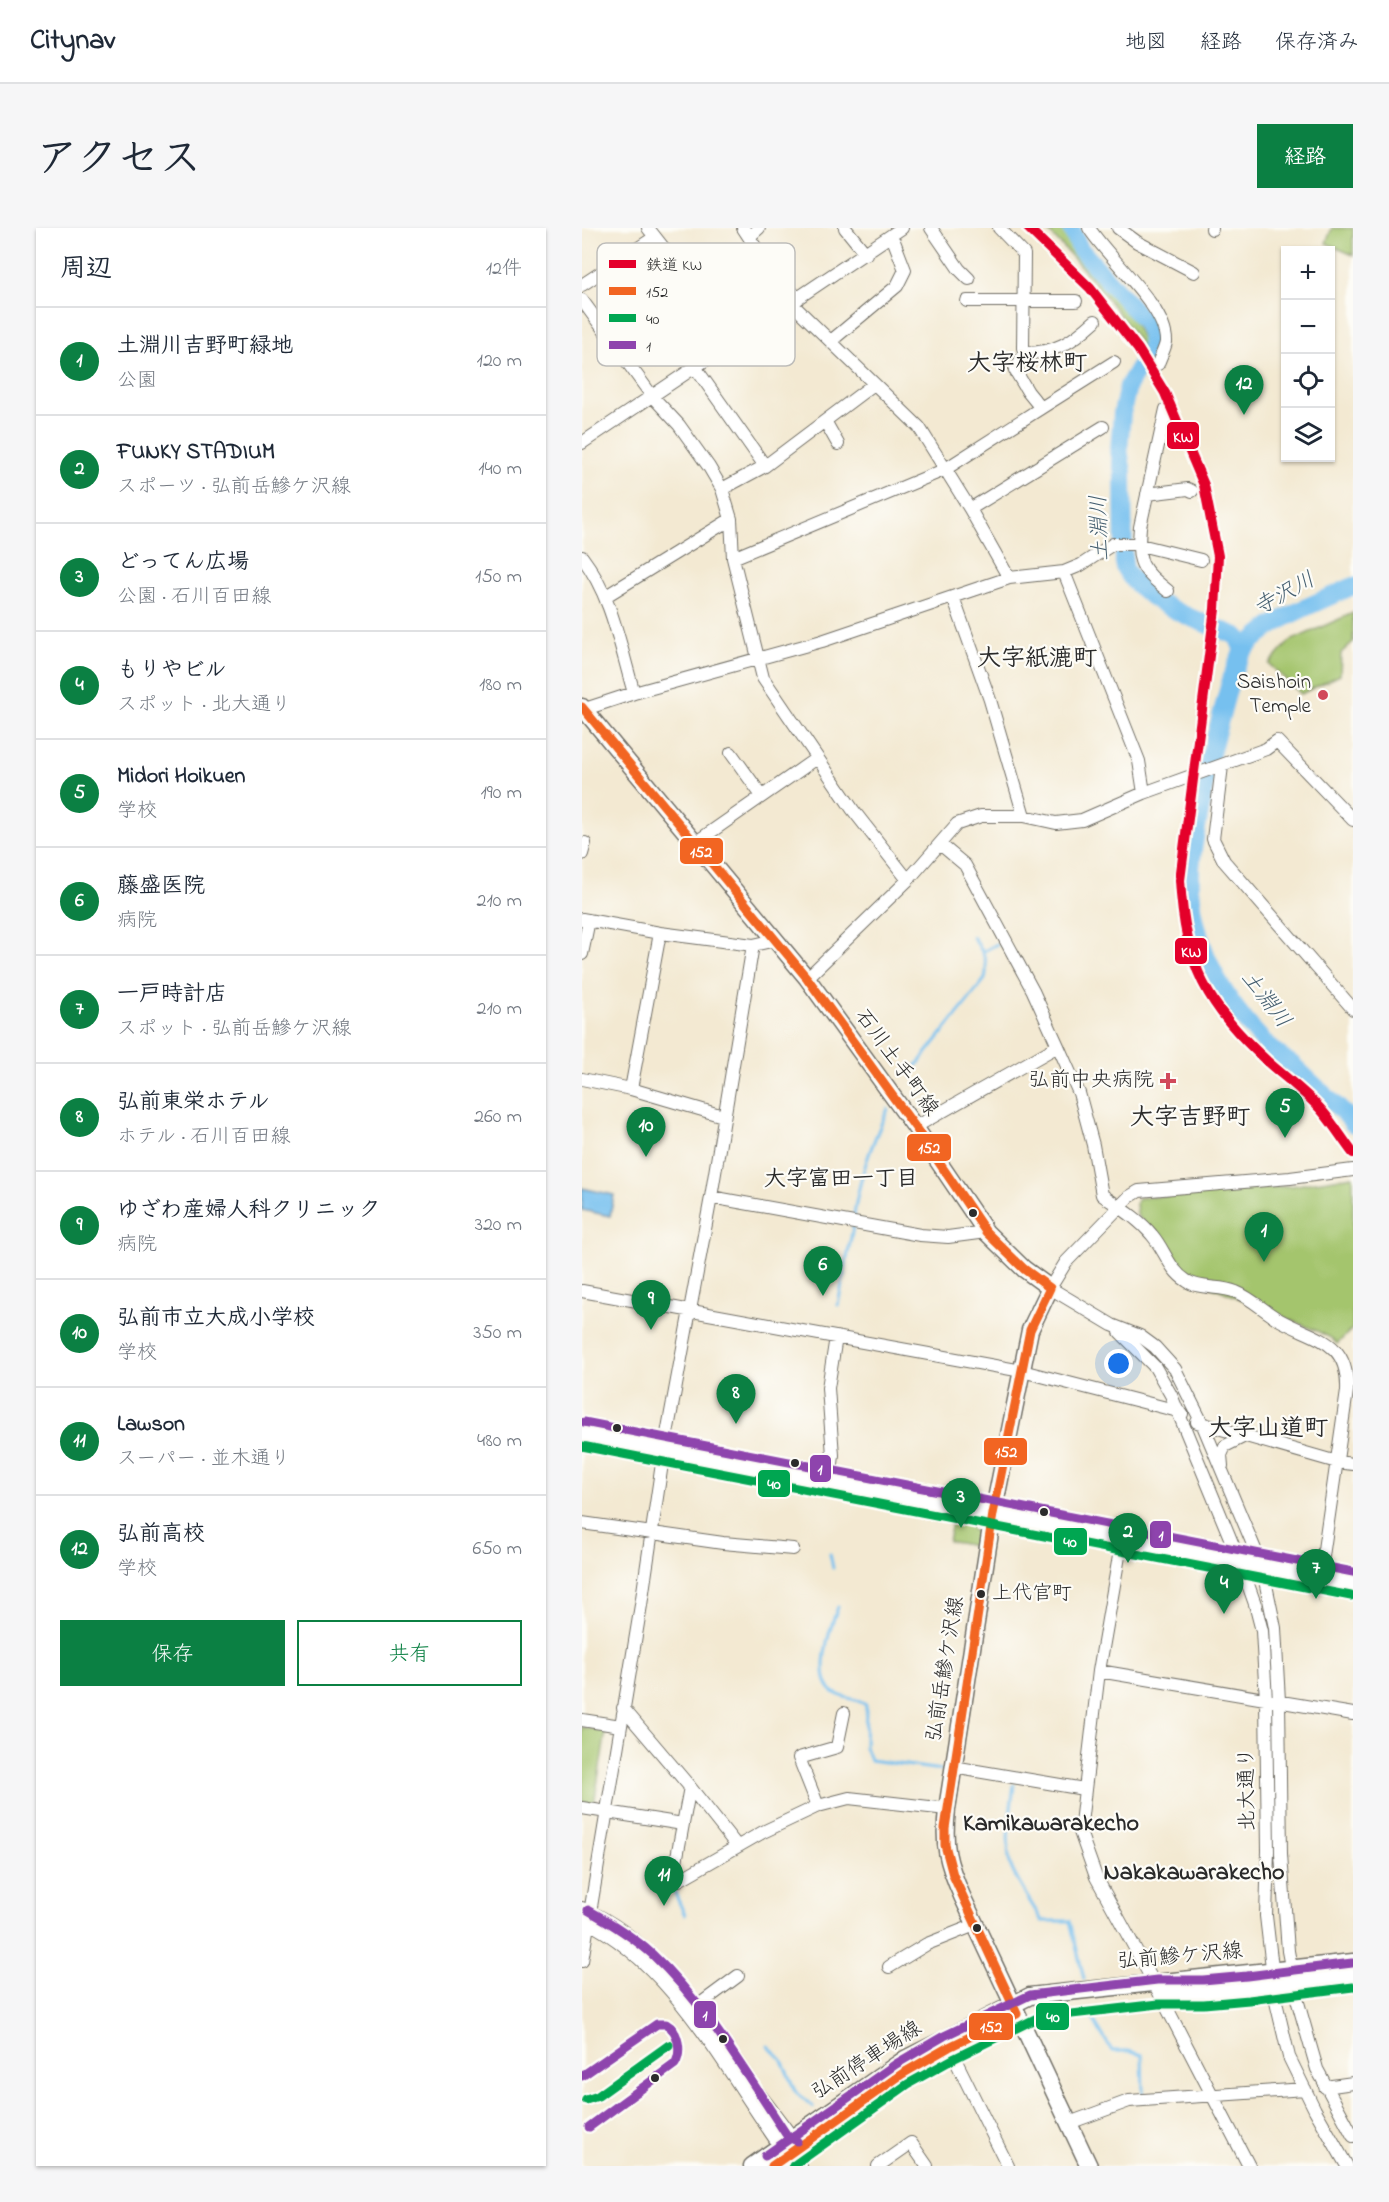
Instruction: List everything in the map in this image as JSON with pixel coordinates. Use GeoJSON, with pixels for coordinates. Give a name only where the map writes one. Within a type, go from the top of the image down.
{"type":"FeatureCollection","features":[{"type":"Feature","properties":{"kind":"main road","name":"石川土手町線"},"geometry":{"type":"LineString","coordinates":[[582,709],[807,978],[915,1127],[986,1232],[1024,1269],[1050,1288]]}},
{"type":"Feature","properties":{"kind":"main road"},"geometry":{"type":"LineString","coordinates":[[993,1514],[1030,1330],[1050,1288]]}},
{"type":"Feature","properties":{"kind":"main road"},"geometry":{"type":"LineString","coordinates":[[582,1434],[1353,1584]]}},
{"type":"Feature","properties":{"kind":"main road","name":"弘前岳鰺ケ沢線"},"geometry":{"type":"LineString","coordinates":[[993,1514],[946,1809],[947,1860],[975,1925],[1089,2166]]}},
{"type":"Feature","properties":{"kind":"main road","name":"弘前鰺ケ沢線"},"geometry":{"type":"LineString","coordinates":[[1015,2009],[1030,1996],[1273,1978],[1353,1962]]}},
{"type":"Feature","properties":{"kind":"main road","name":"弘前鰺ケ沢線"},"geometry":{"type":"LineString","coordinates":[[1292,1975],[1353,1975]]}},
{"type":"Feature","properties":{"kind":"main road","name":"弘前停車場線"},"geometry":{"type":"LineString","coordinates":[[752,2166],[791,2150],[884,2086],[1015,2009]]}},
{"type":"Feature","properties":{"kind":"main road","name":"弘前停車場線"},"geometry":{"type":"LineString","coordinates":[[772,2166],[904,2059],[1015,2009]]}},
{"type":"Feature","properties":{"kind":"street"},"geometry":{"type":"LineString","coordinates":[[845,228],[866,254]]}},
{"type":"Feature","properties":{"kind":"street"},"geometry":{"type":"LineString","coordinates":[[931,228],[959,269],[969,279]]}},
{"type":"Feature","properties":{"kind":"street"},"geometry":{"type":"LineString","coordinates":[[999,228],[1024,254],[1023,348],[1025,353],[1015,370],[1041,408]]}},
{"type":"Feature","properties":{"kind":"street"},"geometry":{"type":"LineString","coordinates":[[1089,228],[1100,245],[1154,305],[1164,327],[1166,344],[1158,364]]}},
{"type":"Feature","properties":{"kind":"street"},"geometry":{"type":"LineString","coordinates":[[1118,228],[1137,242],[1194,272]]}},
{"type":"Feature","properties":{"kind":"street"},"geometry":{"type":"LineString","coordinates":[[795,300],[899,230],[905,270],[897,286],[831,341]]}},
{"type":"Feature","properties":{"kind":"street"},"geometry":{"type":"LineString","coordinates":[[637,243],[651,232]]}},
{"type":"Feature","properties":{"kind":"street"},"geometry":{"type":"LineString","coordinates":[[582,285],[597,273]]}},
{"type":"Feature","properties":{"kind":"street"},"geometry":{"type":"LineString","coordinates":[[582,300],[597,321]]}},
{"type":"Feature","properties":{"kind":"street"},"geometry":{"type":"LineString","coordinates":[[967,300],[1076,301]]}},
{"type":"Feature","properties":{"kind":"street"},"geometry":{"type":"LineString","coordinates":[[795,302],[831,341],[919,427],[970,509],[1009,578]]}},
{"type":"Feature","properties":{"kind":"street"},"geometry":{"type":"LineString","coordinates":[[1025,353],[1057,349],[1081,334],[1095,321]]}},
{"type":"Feature","properties":{"kind":"street"},"geometry":{"type":"LineString","coordinates":[[733,558],[944,470],[1114,362]]}},
{"type":"Feature","properties":{"kind":"street"},"geometry":{"type":"LineString","coordinates":[[630,366],[652,396],[679,425],[722,489],[731,519],[733,558],[763,678],[853,810],[908,880]]}},
{"type":"Feature","properties":{"kind":"street"},"geometry":{"type":"LineString","coordinates":[[582,443],[695,367],[765,466]]}},
{"type":"Feature","properties":{"kind":"street"},"geometry":{"type":"LineString","coordinates":[[722,489],[765,466],[874,384]]}},
{"type":"Feature","properties":{"kind":"street"},"geometry":{"type":"LineString","coordinates":[[1166,410],[1137,544],[1140,564],[1149,576],[1168,591]]}},
{"type":"Feature","properties":{"kind":"street"},"geometry":{"type":"LineString","coordinates":[[825,421],[838,444]]}},
{"type":"Feature","properties":{"kind":"street"},"geometry":{"type":"LineString","coordinates":[[970,509],[1103,427]]}},
{"type":"Feature","properties":{"kind":"street"},"geometry":{"type":"LineString","coordinates":[[1147,494],[1188,489],[1192,491]]}},
{"type":"Feature","properties":{"kind":"street"},"geometry":{"type":"LineString","coordinates":[[606,596],[731,519]]}},
{"type":"Feature","properties":{"kind":"street"},"geometry":{"type":"LineString","coordinates":[[582,709],[822,641],[1009,578],[1064,572],[1081,565],[1116,544],[1137,544],[1201,560]]}},
{"type":"Feature","properties":{"kind":"street"},"geometry":{"type":"LineString","coordinates":[[582,556],[606,596],[634,693]]}},
{"type":"Feature","properties":{"kind":"street"},"geometry":{"type":"LineString","coordinates":[[1064,572],[1139,761],[1144,793]]}},
{"type":"Feature","properties":{"kind":"street"},"geometry":{"type":"LineString","coordinates":[[953,597],[990,700],[1024,816]]}},
{"type":"Feature","properties":{"kind":"street"},"geometry":{"type":"LineString","coordinates":[[807,978],[908,880],[957,824],[981,816],[1024,816],[1056,823],[1082,820],[1144,793],[1266,749],[1276,741],[1353,820]]}},
{"type":"Feature","properties":{"kind":"street"},"geometry":{"type":"LineString","coordinates":[[731,753],[762,796]]}},
{"type":"Feature","properties":{"kind":"street"},"geometry":{"type":"LineString","coordinates":[[695,843],[817,758]]}},
{"type":"Feature","properties":{"kind":"street"},"geometry":{"type":"LineString","coordinates":[[1222,766],[1213,839],[1217,849],[1224,861],[1353,1009]]}},
{"type":"Feature","properties":{"kind":"street"},"geometry":{"type":"LineString","coordinates":[[940,844],[965,865],[1033,991],[1079,1093],[1093,1145],[1102,1195],[1132,1216],[1152,1235],[1172,1269],[1189,1283],[1236,1292],[1279,1320],[1308,1333],[1339,1353],[1346,1368],[1348,1418],[1337,1462],[1320,1577]]}},
{"type":"Feature","properties":{"kind":"street"},"geometry":{"type":"LineString","coordinates":[[582,954],[586,919],[660,933],[753,945],[776,940]]}},
{"type":"Feature","properties":{"kind":"street"},"geometry":{"type":"LineString","coordinates":[[631,1089],[660,933]]}},
{"type":"Feature","properties":{"kind":"street"},"geometry":{"type":"LineString","coordinates":[[582,1961],[586,1915],[621,1726],[664,1450],[711,1197],[753,945]]}},
{"type":"Feature","properties":{"kind":"street"},"geometry":{"type":"LineString","coordinates":[[915,1127],[1058,1046]]}},
{"type":"Feature","properties":{"kind":"street"},"geometry":{"type":"LineString","coordinates":[[582,1079],[631,1089],[723,1116]]}},
{"type":"Feature","properties":{"kind":"street"},"geometry":{"type":"LineString","coordinates":[[1112,1325],[1050,1288],[1066,1262],[1129,1197],[1139,1191],[1290,1178],[1353,1170]]}},
{"type":"Feature","properties":{"kind":"street"},"geometry":{"type":"LineString","coordinates":[[711,1197],[901,1232],[948,1237],[986,1232]]}},
{"type":"Feature","properties":{"kind":"street"},"geometry":{"type":"LineString","coordinates":[[582,1291],[1022,1371],[1178,1411],[1191,1421],[1337,1462],[1353,1464]]}},
{"type":"Feature","properties":{"kind":"street","name":"北大通り"},"geometry":{"type":"LineString","coordinates":[[1112,1325],[1155,1367],[1178,1411],[1255,1604],[1262,1631],[1272,1700],[1288,1951],[1292,1975],[1317,2070],[1353,2136]]}},
{"type":"Feature","properties":{"kind":"street","name":"北大通り"},"geometry":{"type":"LineString","coordinates":[[1112,1325],[1140,1336],[1165,1357],[1184,1384],[1262,1566],[1275,1628],[1266,1916],[1273,1978],[1289,2057],[1347,2166]]}},
{"type":"Feature","properties":{"kind":"street"},"geometry":{"type":"LineString","coordinates":[[830,1482],[833,1455],[828,1388],[836,1337]]}},
{"type":"Feature","properties":{"kind":"street"},"geometry":{"type":"LineString","coordinates":[[1224,1477],[1221,1463],[1223,1450],[1228,1443],[1245,1436]]}},
{"type":"Feature","properties":{"kind":"street"},"geometry":{"type":"LineString","coordinates":[[582,1523],[723,1543],[793,1550]]}},
{"type":"Feature","properties":{"kind":"street"},"geometry":{"type":"LineString","coordinates":[[1122,1539],[1099,1671],[1080,1832],[1096,1877],[1249,2166]]}},
{"type":"Feature","properties":{"kind":"street"},"geometry":{"type":"LineString","coordinates":[[1099,1671],[1353,1714]]}},
{"type":"Feature","properties":{"kind":"street"},"geometry":{"type":"LineString","coordinates":[[623,1708],[737,1846]]}},
{"type":"Feature","properties":{"kind":"street"},"geometry":{"type":"LineString","coordinates":[[818,1806],[799,1758],[837,1747],[844,1713]]}},
{"type":"Feature","properties":{"kind":"street"},"geometry":{"type":"LineString","coordinates":[[582,1720],[621,1726]]}},
{"type":"Feature","properties":{"kind":"street"},"geometry":{"type":"LineString","coordinates":[[953,1767],[1084,1789]]}},
{"type":"Feature","properties":{"kind":"street"},"geometry":{"type":"LineString","coordinates":[[690,1787],[674,1873],[679,1880],[737,1846],[818,1806],[849,1798],[946,1809]]}},
{"type":"Feature","properties":{"kind":"street"},"geometry":{"type":"LineString","coordinates":[[582,1808],[683,1824]]}},
{"type":"Feature","properties":{"kind":"street"},"geometry":{"type":"LineString","coordinates":[[586,1915],[639,1958],[693,2009],[791,2150]]}},
{"type":"Feature","properties":{"kind":"street"},"geometry":{"type":"LineString","coordinates":[[889,1968],[927,1944],[975,1925]]}},
{"type":"Feature","properties":{"kind":"street"},"geometry":{"type":"LineString","coordinates":[[693,2009],[738,1976]]}},
{"type":"Feature","properties":{"kind":"street"},"geometry":{"type":"LineString","coordinates":[[949,2047],[1008,2166]]}},
{"type":"Feature","properties":{"kind":"street"},"geometry":{"type":"LineString","coordinates":[[1325,2087],[1353,2083]]}},
{"type":"Feature","properties":{"kind":"street"},"geometry":{"type":"LineString","coordinates":[[1069,2123],[1129,2100],[1305,2090]]}},
{"type":"Feature","properties":{"kind":"street"},"geometry":{"type":"LineString","coordinates":[[878,2166],[911,2143],[927,2166]]}},
{"type":"Feature","properties":{"kind":"green space"},"geometry":{"type":"Polygon","coordinates":[[[1045,228],[1065,228],[1081,255],[1133,319],[1144,342],[1142,347],[1096,285],[1045,228]]]}},
{"type":"Feature","properties":{"kind":"green space"},"geometry":{"type":"Polygon","coordinates":[[[1332,228],[1353,228],[1353,255],[1326,243],[1332,228]]]}},
{"type":"Feature","properties":{"kind":"green space"},"geometry":{"type":"Polygon","coordinates":[[[1353,613],[1353,642],[1341,653],[1340,675],[1301,694],[1269,664],[1290,641],[1353,613]]]}},
{"type":"Feature","properties":{"kind":"green space"},"geometry":{"type":"Polygon","coordinates":[[[1353,1176],[1353,1328],[1337,1344],[1317,1331],[1189,1277],[1137,1215],[1136,1203],[1139,1198],[1291,1186],[1353,1176]]]}},
{"type":"Feature","properties":{"kind":"green space"},"geometry":{"type":"Polygon","coordinates":[[[953,1519],[967,1522],[976,1534],[974,1546],[948,1541],[953,1519]]]}},
{"type":"Feature","properties":{"kind":"green space"},"geometry":{"type":"Polygon","coordinates":[[[582,1727],[606,1731],[594,1804],[582,1802],[582,1727]]]}},
{"type":"Feature","properties":{"kind":"water"},"geometry":{"type":"Polygon","coordinates":[[[582,1188],[614,1195],[610,1216],[582,1210],[582,1188]]]}},
{"type":"Feature","properties":{"kind":"waterway","name":"土淵川"},"geometry":{"type":"LineString","coordinates":[[1071,228],[1080,249],[1145,322],[1150,333],[1151,347],[1128,386],[1122,413],[1119,450],[1123,473],[1124,567],[1133,580],[1159,601],[1174,610],[1237,636],[1243,651]]}},
{"type":"Feature","properties":{"kind":"waterway","name":"土淵川"},"geometry":{"type":"LineString","coordinates":[[1353,586],[1281,620],[1267,629],[1244,650],[1229,687],[1210,757],[1191,868],[1193,906],[1200,939],[1221,986],[1245,1021],[1263,1041],[1292,1064],[1353,1124]]}},
{"type":"Feature","properties":{"kind":"waterway"},"geometry":{"type":"LineString","coordinates":[[914,1069],[985,979],[984,956],[973,937]]}},
{"type":"Feature","properties":{"kind":"waterway"},"geometry":{"type":"LineString","coordinates":[[984,951],[997,944]]}},
{"type":"Feature","properties":{"kind":"waterway"},"geometry":{"type":"LineString","coordinates":[[853,1221],[866,1163],[888,1109]]}},
{"type":"Feature","properties":{"kind":"waterway"},"geometry":{"type":"LineString","coordinates":[[838,1305],[853,1227]]}},
{"type":"Feature","properties":{"kind":"waterway"},"geometry":{"type":"LineString","coordinates":[[830,1554],[833,1568]]}},
{"type":"Feature","properties":{"kind":"waterway"},"geometry":{"type":"LineString","coordinates":[[838,1607],[825,1652],[825,1677],[828,1686],[835,1693],[866,1705],[865,1747],[870,1760],[941,1770]]}},
{"type":"Feature","properties":{"kind":"waterway"},"geometry":{"type":"LineString","coordinates":[[1014,1785],[1008,1835],[1012,1870],[1042,1921],[1070,1921],[1084,1979]]}},
{"type":"Feature","properties":{"kind":"waterway"},"geometry":{"type":"LineString","coordinates":[[674,1891],[685,1915]]}},
{"type":"Feature","properties":{"kind":"waterway"},"geometry":{"type":"LineString","coordinates":[[1090,2014],[1112,2051],[1128,2051],[1142,2055],[1143,2094]]}},
{"type":"Feature","properties":{"kind":"waterway"},"geometry":{"type":"LineString","coordinates":[[768,2046],[782,2060],[795,2091],[813,2107]]}},
{"type":"Feature","properties":{"kind":"rail line","name":"KW"},"geometry":{"type":"LineString","coordinates":[[1028,228],[1090,288],[1138,349],[1165,393],[1204,485],[1218,556],[1215,609],[1180,880],[1187,937],[1194,960],[1214,1002],[1229,1022],[1269,1063],[1317,1105],[1353,1153]]}},
{"type":"Feature","properties":{"kind":"transit line","name":"152"},"geometry":{"type":"LineString","coordinates":[[582,707],[807,978],[915,1127],[986,1232],[1024,1269],[1050,1288]]}},
{"type":"Feature","properties":{"kind":"transit line","name":"152"},"geometry":{"type":"LineString","coordinates":[[772,2166],[902,2074],[949,2047],[1017,2014],[953,1875],[945,1845],[945,1828],[993,1514],[1030,1330],[1050,1288]]}},
{"type":"Feature","properties":{"kind":"transit line","name":"1"},"geometry":{"type":"LineString","coordinates":[[584,1422],[1353,1572]]}},
{"type":"Feature","properties":{"kind":"transit line","name":"40"},"geometry":{"type":"LineString","coordinates":[[582,1446],[1351,1596]]}},
{"type":"Feature","properties":{"kind":"transit line","name":"1"},"geometry":{"type":"LineString","coordinates":[[588,1910],[637,1941],[672,1974],[725,2041],[788,2137],[797,2141]]}},
{"type":"Feature","properties":{"kind":"transit line","name":"1"},"geometry":{"type":"LineString","coordinates":[[765,2156],[896,2064],[944,2036],[1030,1995],[1157,1980],[1203,1980],[1247,1976],[1352,1963]]}},
{"type":"Feature","properties":{"kind":"transit line","name":"40"},"geometry":{"type":"LineString","coordinates":[[793,2166],[908,2084],[1037,2018],[1159,2004],[1204,2004],[1249,2000],[1353,1987]]}},
{"type":"Feature","properties":{"kind":"transit line","name":"1"},"geometry":{"type":"LineString","coordinates":[[582,2076],[657,2024],[666,2024],[674,2032],[679,2048],[675,2064],[589,2127]]}},
{"type":"Feature","properties":{"kind":"transit line","name":"40"},"geometry":{"type":"LineString","coordinates":[[586,2100],[598,2096],[669,2045]]}},
{"type":"Feature","properties":{"kind":"place","name":"弘前高校"},"geometry":{"type":"Point","coordinates":[1244,415]}},
{"type":"Feature","properties":{"kind":"place","name":"Saishoin Temple"},"geometry":{"type":"Point","coordinates":[1323,695]}},
{"type":"Feature","properties":{"kind":"place","name":"弘前中央病院"},"geometry":{"type":"Point","coordinates":[1168,1081]}},
{"type":"Feature","properties":{"kind":"place","name":"Midori Hoikuen"},"geometry":{"type":"Point","coordinates":[1285,1138]}},
{"type":"Feature","properties":{"kind":"place","name":"弘前市立大成小学校"},"geometry":{"type":"Point","coordinates":[646,1157]}},
{"type":"Feature","properties":{"kind":"place","name":"土淵川吉野町緑地"},"geometry":{"type":"Point","coordinates":[1264,1262]}},
{"type":"Feature","properties":{"kind":"place","name":"藤盛医院"},"geometry":{"type":"Point","coordinates":[823,1296]}},
{"type":"Feature","properties":{"kind":"place","name":"ゆざわ産婦人科クリニック"},"geometry":{"type":"Point","coordinates":[651,1330]}},
{"type":"Feature","properties":{"kind":"place","name":"弘前東栄ホテル"},"geometry":{"type":"Point","coordinates":[736,1424]}},
{"type":"Feature","properties":{"kind":"place","name":"どってん広場"},"geometry":{"type":"Point","coordinates":[961,1528]}},
{"type":"Feature","properties":{"kind":"place","name":"FUNKY STADIUM"},"geometry":{"type":"Point","coordinates":[1128,1563]}},
{"type":"Feature","properties":{"kind":"place","name":"上代官町"},"geometry":{"type":"Point","coordinates":[981,1594]}},
{"type":"Feature","properties":{"kind":"place","name":"一戸時計店"},"geometry":{"type":"Point","coordinates":[1316,1599]}},
{"type":"Feature","properties":{"kind":"place","name":"もりやビル"},"geometry":{"type":"Point","coordinates":[1224,1614]}},
{"type":"Feature","properties":{"kind":"place","name":"Lawson"},"geometry":{"type":"Point","coordinates":[664,1906]}},
{"type":"Feature","properties":{"kind":"district","name":"大字桜林町"},"geometry":{"type":"Point","coordinates":[1027,364]}},
{"type":"Feature","properties":{"kind":"district","name":"大字紙漉町"},"geometry":{"type":"Point","coordinates":[1037,659]}},
{"type":"Feature","properties":{"kind":"district","name":"大字吉野町"},"geometry":{"type":"Point","coordinates":[1190,1118]}},
{"type":"Feature","properties":{"kind":"district","name":"大字富田一丁目"},"geometry":{"type":"Point","coordinates":[841,1180]}},
{"type":"Feature","properties":{"kind":"district","name":"大字山道町"},"geometry":{"type":"Point","coordinates":[1268,1429]}},
{"type":"Feature","properties":{"kind":"district","name":"Kamikawarakecho"},"geometry":{"type":"Point","coordinates":[1051,1824]}},
{"type":"Feature","properties":{"kind":"district","name":"Nakakawarakecho"},"geometry":{"type":"Point","coordinates":[1194,1873]}},
{"type":"Feature","properties":{"kind":"water label","name":"寺沢川"},"geometry":{"type":"Point","coordinates":[1285,595]}}]}
